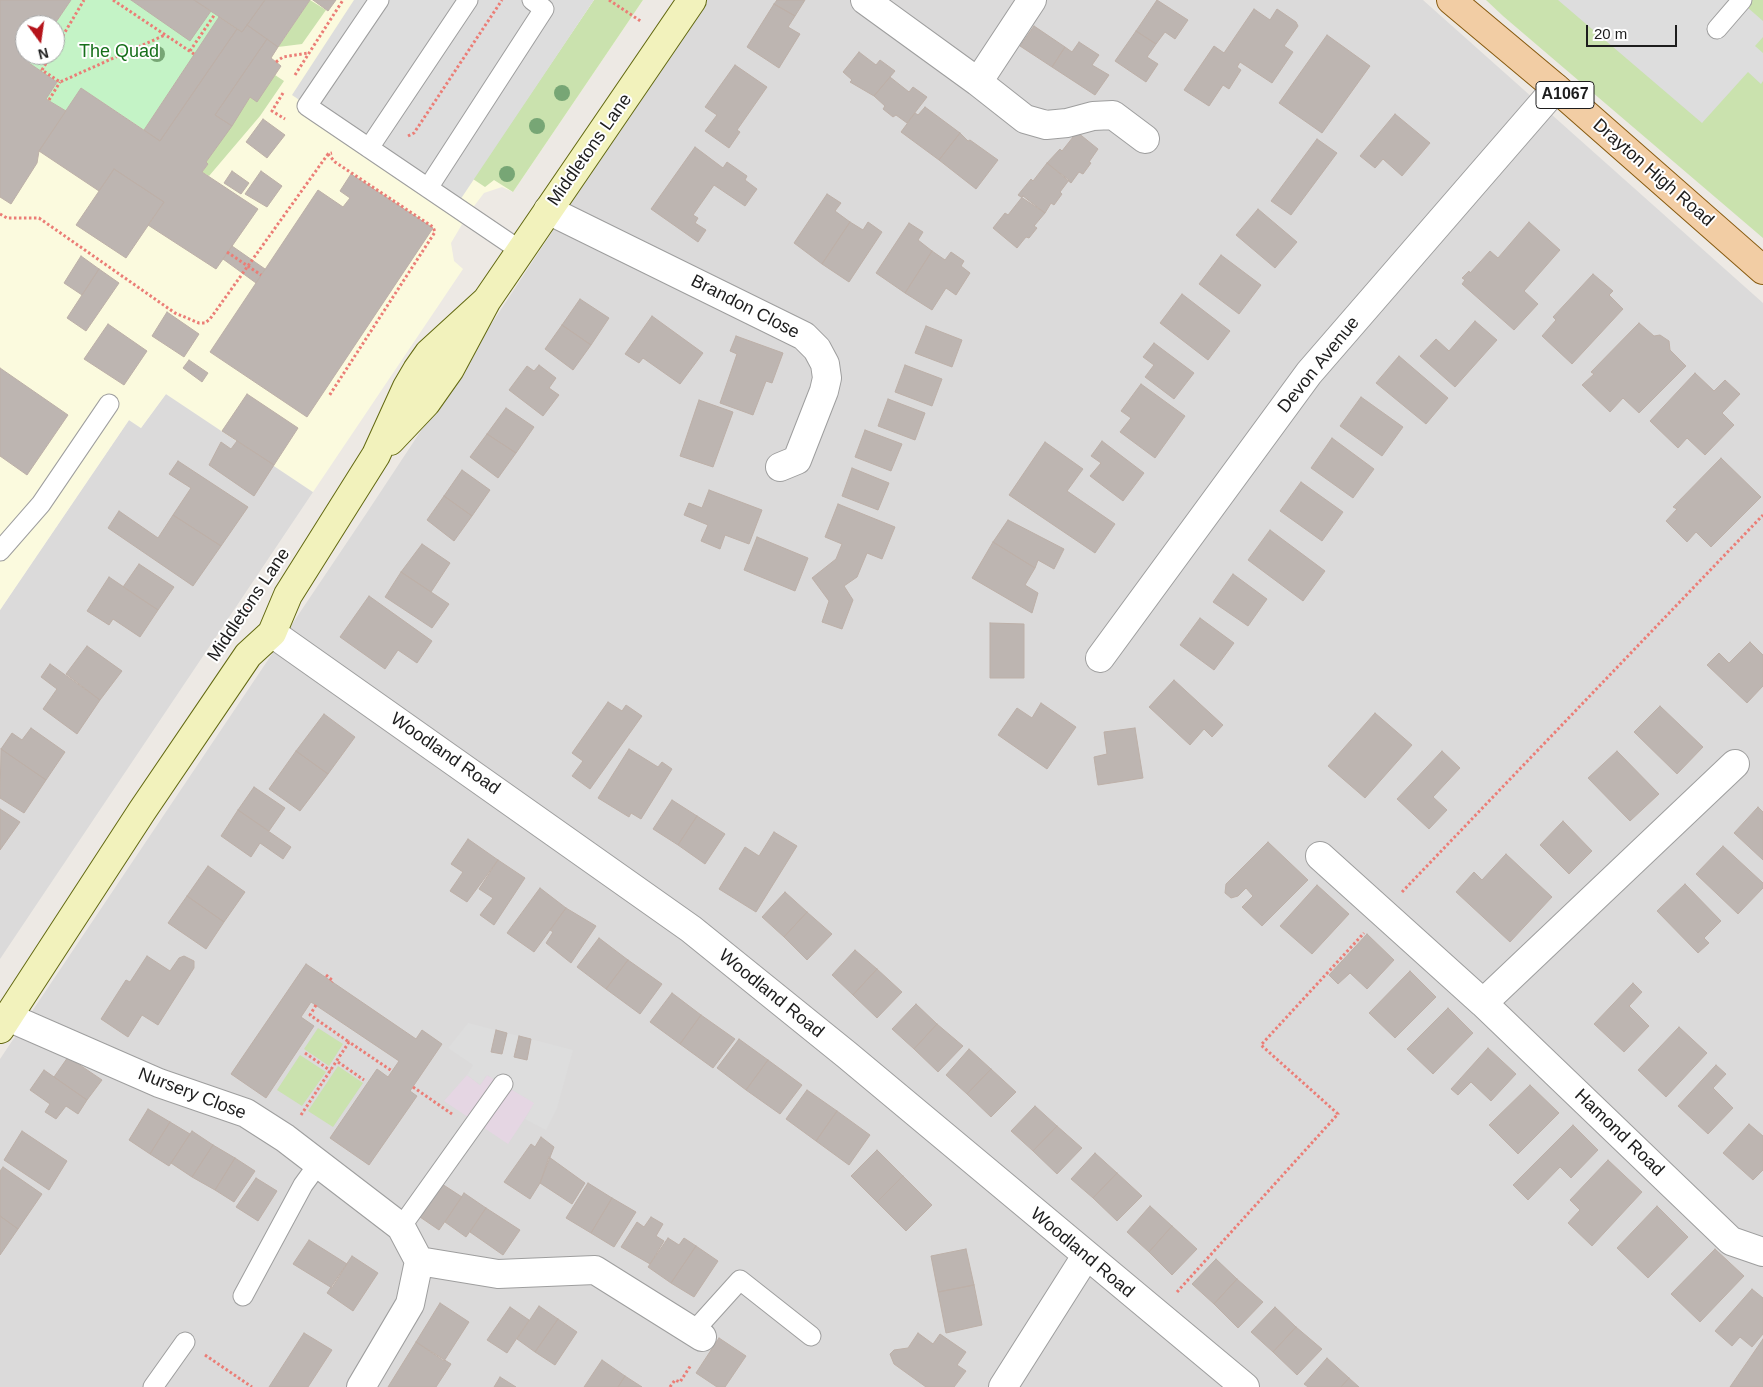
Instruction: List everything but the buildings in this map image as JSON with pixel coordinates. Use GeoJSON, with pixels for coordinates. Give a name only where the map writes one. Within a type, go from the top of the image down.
{"type":"FeatureCollection","features":[{"type":"Feature","properties":{"kind":"main road","name":"Drayton High Road"},"geometry":{"type":"LineString","coordinates":[[1451,0],[1556,88],[1763,270]]}},
{"type":"Feature","properties":{"kind":"street","name":"Middletons Lane"},"geometry":{"type":"LineString","coordinates":[[4,1023],[142,811],[248,655],[272,633],[288,595],[376,455],[426,403],[450,369],[487,300],[692,0]]}},
{"type":"Feature","properties":{"kind":"street"},"geometry":{"type":"LineString","coordinates":[[865,0],[978,82],[1025,119],[1046,125],[1067,123],[1093,116],[1113,116],[1145,139]]}},
{"type":"Feature","properties":{"kind":"street"},"geometry":{"type":"LineString","coordinates":[[978,82],[1032,0]]}},
{"type":"Feature","properties":{"kind":"street","name":"Devon Avenue"},"geometry":{"type":"LineString","coordinates":[[1100,658],[1309,373],[1556,88]]}},
{"type":"Feature","properties":{"kind":"street","name":"Brandon Close"},"geometry":{"type":"LineString","coordinates":[[548,210],[804,336],[817,349],[825,364],[827,378],[824,391],[797,460],[780,467]]}},
{"type":"Feature","properties":{"kind":"street","name":"Woodland Road"},"geometry":{"type":"LineString","coordinates":[[272,633],[691,929],[847,1056],[1156,1315],[1245,1387]]}},
{"type":"Feature","properties":{"kind":"street"},"geometry":{"type":"LineString","coordinates":[[1483,1002],[1735,764]]}},
{"type":"Feature","properties":{"kind":"street","name":"Hamond Road"},"geometry":{"type":"LineString","coordinates":[[1320,856],[1483,1002],[1730,1240],[1763,1252]]}},
{"type":"Feature","properties":{"kind":"street","name":"Nursery Close"},"geometry":{"type":"LineString","coordinates":[[4,1023],[159,1083],[246,1113],[319,1163],[401,1227],[419,1261]]}},
{"type":"Feature","properties":{"kind":"street"},"geometry":{"type":"LineString","coordinates":[[1004,1387],[1086,1256]]}},
{"type":"Feature","properties":{"kind":"street"},"geometry":{"type":"LineString","coordinates":[[361,1387],[410,1304],[419,1261],[498,1274],[595,1270],[698,1334]]}},
{"type":"Feature","properties":{"kind":"lane"},"geometry":{"type":"LineString","coordinates":[[379,0],[307,106],[521,251]]}},
{"type":"Feature","properties":{"kind":"lane"},"geometry":{"type":"LineString","coordinates":[[369,148],[468,0]]}},
{"type":"Feature","properties":{"kind":"lane"},"geometry":{"type":"LineString","coordinates":[[428,188],[544,9],[532,0]]}},
{"type":"Feature","properties":{"kind":"lane"},"geometry":{"type":"LineString","coordinates":[[1717,29],[1742,0]]}},
{"type":"Feature","properties":{"kind":"lane"},"geometry":{"type":"LineString","coordinates":[[0,551],[41,504],[109,404]]}},
{"type":"Feature","properties":{"kind":"lane"},"geometry":{"type":"LineString","coordinates":[[401,1227],[503,1084]]}},
{"type":"Feature","properties":{"kind":"lane"},"geometry":{"type":"LineString","coordinates":[[243,1296],[303,1185],[319,1163]]}},
{"type":"Feature","properties":{"kind":"lane"},"geometry":{"type":"LineString","coordinates":[[698,1334],[740,1280],[810,1336]]}},
{"type":"Feature","properties":{"kind":"lane"},"geometry":{"type":"LineString","coordinates":[[153,1387],[185,1342]]}},
{"type":"Feature","properties":{"kind":"path"},"geometry":{"type":"LineString","coordinates":[[65,32],[84,0]]}},
{"type":"Feature","properties":{"kind":"path"},"geometry":{"type":"LineString","coordinates":[[112,0],[194,54]]}},
{"type":"Feature","properties":{"kind":"path"},"geometry":{"type":"LineString","coordinates":[[609,0],[642,22],[650,19]]}},
{"type":"Feature","properties":{"kind":"path"},"geometry":{"type":"LineString","coordinates":[[190,51],[215,14]]}},
{"type":"Feature","properties":{"kind":"path"},"geometry":{"type":"LineString","coordinates":[[49,100],[60,82],[165,35]]}},
{"type":"Feature","properties":{"kind":"path"},"geometry":{"type":"LineString","coordinates":[[276,62],[283,57],[309,53]]}},
{"type":"Feature","properties":{"kind":"path"},"geometry":{"type":"LineString","coordinates":[[45,65],[42,70],[60,82]]}},
{"type":"Feature","properties":{"kind":"path"},"geometry":{"type":"LineString","coordinates":[[0,214],[7,218],[39,218],[175,313],[199,323],[205,323],[210,319],[246,266],[328,154],[336,162],[433,227],[434,234],[329,396]]}},
{"type":"Feature","properties":{"kind":"path"},"geometry":{"type":"LineString","coordinates":[[227,252],[261,275]]}},
{"type":"Feature","properties":{"kind":"path"},"geometry":{"type":"LineString","coordinates":[[1156,1315],[1338,1114],[1261,1045],[1382,912],[1763,515]]}},
{"type":"Feature","properties":{"kind":"path","name":"Middletons Lane"},"geometry":{"type":"LineString","coordinates":[[237,624],[254,599]]}},
{"type":"Feature","properties":{"kind":"path"},"geometry":{"type":"LineString","coordinates":[[326,976],[333,980],[332,982]]}},
{"type":"Feature","properties":{"kind":"path"},"geometry":{"type":"LineString","coordinates":[[316,1005],[310,1014],[392,1071]]}},
{"type":"Feature","properties":{"kind":"path"},"geometry":{"type":"LineString","coordinates":[[285,1138],[350,1042]]}},
{"type":"Feature","properties":{"kind":"path"},"geometry":{"type":"LineString","coordinates":[[305,1053],[331,1071]]}},
{"type":"Feature","properties":{"kind":"path"},"geometry":{"type":"LineString","coordinates":[[338,1062],[364,1080]]}},
{"type":"Feature","properties":{"kind":"path"},"geometry":{"type":"LineString","coordinates":[[413,1087],[471,1128]]}},
{"type":"Feature","properties":{"kind":"path"},"geometry":{"type":"LineString","coordinates":[[185,1342],[252,1387]]}},
{"type":"Feature","properties":{"kind":"shaded area"},"geometry":{"type":"Polygon","coordinates":[[[0,0],[643,0],[513,192],[502,187],[484,193],[468,214],[451,243],[454,261],[463,269],[313,492],[166,394],[141,428],[129,420],[0,610],[0,0]]]}},
{"type":"Feature","properties":{"kind":"shaded area"},"geometry":{"type":"Polygon","coordinates":[[[354,0],[594,0],[456,206],[292,95],[354,0]]]}},
{"type":"Feature","properties":{"kind":"shaded area"},"geometry":{"type":"Polygon","coordinates":[[[705,0],[1423,0],[1763,303],[1763,1387],[0,1387],[0,1059],[366,514],[705,0]]]}},
{"type":"Feature","properties":{"kind":"shaded area"},"geometry":{"type":"Polygon","coordinates":[[[1558,0],[1739,0],[1763,21],[1763,37],[1755,46],[1763,53],[1763,81],[1761,84],[1748,72],[1702,123],[1558,0]]]}},
{"type":"Feature","properties":{"kind":"shaded area"},"geometry":{"type":"Polygon","coordinates":[[[166,394],[313,492],[0,959],[0,610],[129,420],[141,428],[166,394]]]}},
{"type":"Feature","properties":{"kind":"shaded area"},"geometry":{"type":"Polygon","coordinates":[[[468,1023],[573,1050],[557,1108],[546,1130],[525,1119],[534,1103],[487,1075],[480,1085],[467,1075],[473,1065],[448,1048],[468,1023]]]}},
{"type":"Feature","properties":{"kind":"shaded area"},"geometry":{"type":"Polygon","coordinates":[[[467,1075],[480,1085],[487,1075],[535,1103],[508,1144],[444,1101],[467,1075]]]}},
{"type":"Feature","properties":{"kind":"green space","name":"The Quad"},"geometry":{"type":"Polygon","coordinates":[[[71,0],[131,0],[190,40],[211,11],[219,17],[144,130],[81,88],[66,111],[46,99],[57,82],[32,65],[65,65],[65,15],[61,15],[71,0]]]}},
{"type":"Feature","properties":{"kind":"green space"},"geometry":{"type":"Polygon","coordinates":[[[310,0],[326,10],[302,44],[278,47],[310,0]]]}},
{"type":"Feature","properties":{"kind":"green space"},"geometry":{"type":"Polygon","coordinates":[[[594,0],[643,0],[513,192],[494,180],[485,187],[473,179],[594,0]]]}},
{"type":"Feature","properties":{"kind":"green space"},"geometry":{"type":"Polygon","coordinates":[[[1486,0],[1763,0],[1763,238],[1503,16],[1486,0]]]}},
{"type":"Feature","properties":{"kind":"green space"},"geometry":{"type":"Polygon","coordinates":[[[275,75],[284,81],[260,116],[209,176],[202,172],[208,164],[206,162],[250,97],[257,101],[275,75]]]}},
{"type":"Feature","properties":{"kind":"green space"},"geometry":{"type":"Polygon","coordinates":[[[318,1028],[343,1044],[329,1066],[304,1049],[318,1028]]]}},
{"type":"Feature","properties":{"kind":"green space"},"geometry":{"type":"Polygon","coordinates":[[[300,1055],[326,1072],[302,1106],[277,1090],[300,1055]]]}},
{"type":"Feature","properties":{"kind":"green space"},"geometry":{"type":"Polygon","coordinates":[[[338,1066],[363,1083],[333,1127],[308,1111],[338,1066]]]}}]}
